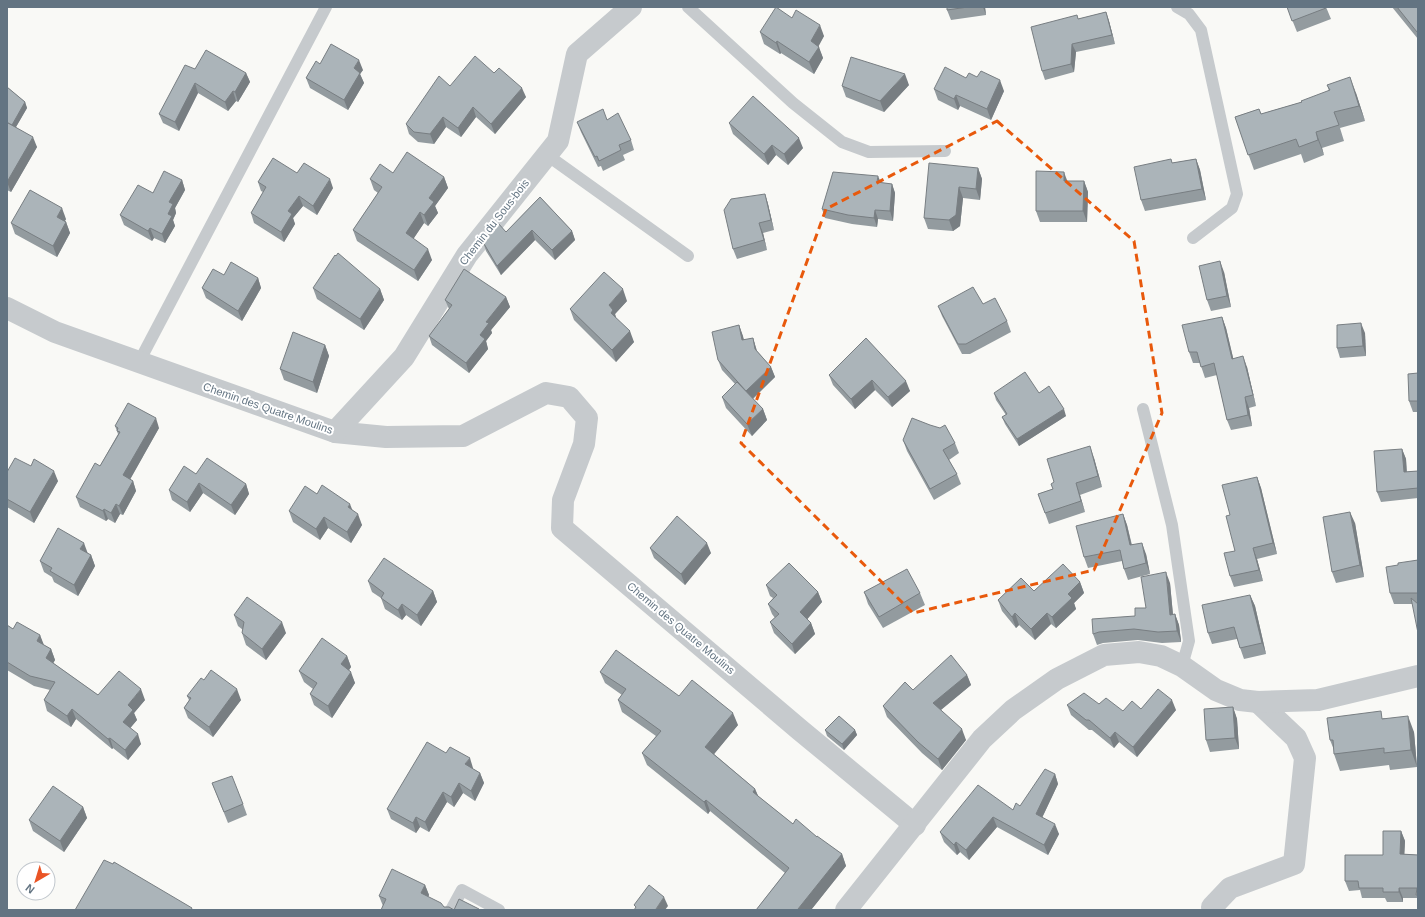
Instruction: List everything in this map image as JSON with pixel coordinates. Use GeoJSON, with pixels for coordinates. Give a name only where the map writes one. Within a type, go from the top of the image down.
{"type":"FeatureCollection","features":[{"type":"Feature","properties":{"kind":"street","name":"Chemin du Sous-bois"},"geometry":{"type":"LineString","coordinates":[[335,432],[404,357],[467,255],[558,141],[577,54],[631,7]]}},
{"type":"Feature","properties":{"kind":"street","name":"Chemin des Quatre Moulins"},"geometry":{"type":"LineString","coordinates":[[7,308],[55,332],[335,432],[386,437],[463,436],[546,393],[569,397],[587,418],[584,444],[564,500],[562,528],[800,730],[915,825]]}},
{"type":"Feature","properties":{"kind":"street"},"geometry":{"type":"LineString","coordinates":[[846,910],[982,739],[1012,710],[1057,679],[1104,655],[1139,652],[1161,656],[1182,666],[1216,690],[1240,700],[1258,702],[1318,700],[1418,676]]}},
{"type":"Feature","properties":{"kind":"street"},"geometry":{"type":"LineString","coordinates":[[1212,907],[1230,888],[1294,864],[1305,758],[1296,738],[1258,702]]}},
{"type":"Feature","properties":{"kind":"lane"},"geometry":{"type":"LineString","coordinates":[[139,362],[326,7]]}},
{"type":"Feature","properties":{"kind":"lane"},"geometry":{"type":"LineString","coordinates":[[688,7],[793,103],[842,142],[869,152],[945,151]]}},
{"type":"Feature","properties":{"kind":"lane"},"geometry":{"type":"LineString","coordinates":[[1177,7],[1189,14],[1202,30],[1237,194],[1232,208],[1193,238]]}},
{"type":"Feature","properties":{"kind":"lane"},"geometry":{"type":"LineString","coordinates":[[547,155],[688,256]]}},
{"type":"Feature","properties":{"kind":"lane"},"geometry":{"type":"LineString","coordinates":[[1143,409],[1172,525],[1189,641],[1182,666]]}},
{"type":"Feature","properties":{"kind":"lane"},"geometry":{"type":"LineString","coordinates":[[451,910],[462,890],[499,910]]}},
{"type":"Feature","properties":{"kind":"highlighted area"},"geometry":{"type":"Polygon","coordinates":[[[997,121],[1134,241],[1162,413],[1094,570],[913,613],[741,443],[826,209],[997,121]]]}},
{"type":"Feature","properties":{"kind":"building"},"geometry":{"type":"Polygon","coordinates":[[[776,7],[792,18],[796,10],[820,25],[811,41],[819,47],[809,62],[777,41],[776,43],[760,32],[776,7]]]}},
{"type":"Feature","properties":{"kind":"building"},"geometry":{"type":"Polygon","coordinates":[[[947,7],[968,7],[947,10],[947,7]]]}},
{"type":"Feature","properties":{"kind":"building"},"geometry":{"type":"Polygon","coordinates":[[[1287,7],[1326,7],[1326,8],[1292,21],[1287,7]]]}},
{"type":"Feature","properties":{"kind":"building"},"geometry":{"type":"Polygon","coordinates":[[[1397,7],[1418,7],[1418,32],[1417,32],[1397,7]]]}},
{"type":"Feature","properties":{"kind":"building"},"geometry":{"type":"Polygon","coordinates":[[[1106,12],[1112,35],[1072,44],[1071,64],[1042,71],[1031,27],[1077,15],[1078,19],[1106,12]]]}},
{"type":"Feature","properties":{"kind":"building"},"geometry":{"type":"Polygon","coordinates":[[[331,44],[359,60],[354,68],[360,73],[344,100],[306,78],[316,61],[320,64],[331,44]]]}},
{"type":"Feature","properties":{"kind":"building"},"geometry":{"type":"Polygon","coordinates":[[[206,50],[246,73],[235,92],[233,91],[225,102],[195,83],[175,122],[159,114],[185,65],[195,69],[206,50]]]}},
{"type":"Feature","properties":{"kind":"building"},"geometry":{"type":"Polygon","coordinates":[[[475,56],[494,73],[499,68],[522,88],[491,124],[473,107],[458,128],[443,117],[430,134],[414,132],[406,124],[439,76],[450,86],[475,56]]]}},
{"type":"Feature","properties":{"kind":"building"},"geometry":{"type":"Polygon","coordinates":[[[851,57],[905,74],[880,101],[842,86],[851,57]]]}},
{"type":"Feature","properties":{"kind":"building"},"geometry":{"type":"Polygon","coordinates":[[[945,67],[966,78],[969,73],[977,77],[981,71],[1000,80],[987,109],[956,95],[954,99],[934,89],[945,67]]]}},
{"type":"Feature","properties":{"kind":"building"},"geometry":{"type":"Polygon","coordinates":[[[1350,77],[1359,106],[1334,112],[1339,125],[1316,132],[1318,140],[1299,147],[1296,139],[1248,155],[1235,117],[1259,109],[1261,114],[1302,102],[1301,101],[1330,90],[1327,85],[1350,77]]]}},
{"type":"Feature","properties":{"kind":"building"},"geometry":{"type":"Polygon","coordinates":[[[7,87],[25,102],[12,125],[7,123],[7,87]]]}},
{"type":"Feature","properties":{"kind":"building"},"geometry":{"type":"Polygon","coordinates":[[[753,96],[799,138],[784,154],[772,145],[764,154],[729,123],[753,96]]]}},
{"type":"Feature","properties":{"kind":"building"},"geometry":{"type":"Polygon","coordinates":[[[603,109],[607,120],[618,113],[631,140],[619,145],[621,150],[599,161],[597,156],[595,157],[577,122],[603,109]]]}},
{"type":"Feature","properties":{"kind":"building"},"geometry":{"type":"Polygon","coordinates":[[[8,123],[33,137],[7,182],[7,125],[8,123]]]}},
{"type":"Feature","properties":{"kind":"building"},"geometry":{"type":"Polygon","coordinates":[[[407,152],[444,177],[429,198],[434,202],[424,215],[420,212],[406,233],[428,249],[414,270],[353,230],[382,187],[370,179],[380,164],[393,173],[407,152]]]}},
{"type":"Feature","properties":{"kind":"building"},"geometry":{"type":"Polygon","coordinates":[[[273,158],[297,173],[304,163],[330,179],[313,206],[299,196],[288,211],[292,214],[281,232],[251,213],[266,187],[258,182],[273,158]]]}},
{"type":"Feature","properties":{"kind":"building"},"geometry":{"type":"Polygon","coordinates":[[[1171,159],[1172,163],[1196,159],[1202,189],[1141,200],[1134,167],[1171,159]]]}},
{"type":"Feature","properties":{"kind":"building"},"geometry":{"type":"Polygon","coordinates":[[[929,163],[978,168],[976,189],[959,187],[956,215],[949,220],[924,218],[929,163]]]}},
{"type":"Feature","properties":{"kind":"building"},"geometry":{"type":"Polygon","coordinates":[[[164,171],[182,180],[169,202],[173,204],[168,214],[172,216],[162,234],[150,228],[148,231],[120,215],[138,185],[153,193],[164,171]]]}},
{"type":"Feature","properties":{"kind":"building"},"geometry":{"type":"Polygon","coordinates":[[[1036,171],[1064,172],[1064,181],[1084,181],[1083,211],[1036,211],[1036,171]]]}},
{"type":"Feature","properties":{"kind":"building"},"geometry":{"type":"Polygon","coordinates":[[[833,172],[878,176],[877,182],[892,184],[890,211],[875,210],[874,218],[848,215],[822,209],[833,172]]]}},
{"type":"Feature","properties":{"kind":"building"},"geometry":{"type":"Polygon","coordinates":[[[30,190],[62,208],[57,217],[66,222],[53,246],[11,223],[30,190]]]}},
{"type":"Feature","properties":{"kind":"building"},"geometry":{"type":"Polygon","coordinates":[[[765,194],[771,220],[759,223],[764,240],[733,249],[724,210],[731,199],[765,194]]]}},
{"type":"Feature","properties":{"kind":"building"},"geometry":{"type":"Polygon","coordinates":[[[540,197],[572,231],[552,250],[532,230],[497,266],[483,242],[498,223],[506,232],[540,197]]]}},
{"type":"Feature","properties":{"kind":"building"},"geometry":{"type":"Polygon","coordinates":[[[338,253],[380,289],[360,319],[313,288],[335,255],[336,256],[338,253]]]}},
{"type":"Feature","properties":{"kind":"building"},"geometry":{"type":"Polygon","coordinates":[[[1220,261],[1227,296],[1207,300],[1199,266],[1220,261]]]}},
{"type":"Feature","properties":{"kind":"building"},"geometry":{"type":"Polygon","coordinates":[[[231,262],[258,278],[238,311],[202,288],[213,269],[224,275],[231,262]]]}},
{"type":"Feature","properties":{"kind":"building"},"geometry":{"type":"Polygon","coordinates":[[[464,269],[506,297],[486,322],[489,323],[480,335],[485,339],[466,363],[429,336],[452,305],[445,300],[464,269]]]}},
{"type":"Feature","properties":{"kind":"building"},"geometry":{"type":"Polygon","coordinates":[[[604,272],[623,289],[609,305],[613,310],[611,313],[630,331],[612,350],[570,309],[604,272]]]}},
{"type":"Feature","properties":{"kind":"building"},"geometry":{"type":"Polygon","coordinates":[[[973,287],[983,304],[995,298],[1007,321],[966,344],[958,344],[938,306],[973,287]]]}},
{"type":"Feature","properties":{"kind":"building"},"geometry":{"type":"Polygon","coordinates":[[[1222,317],[1232,359],[1243,356],[1253,395],[1245,397],[1248,415],[1227,420],[1214,363],[1201,367],[1197,352],[1189,352],[1182,325],[1222,317]]]}},
{"type":"Feature","properties":{"kind":"building"},"geometry":{"type":"Polygon","coordinates":[[[1361,323],[1363,346],[1337,348],[1337,325],[1361,323]]]}},
{"type":"Feature","properties":{"kind":"building"},"geometry":{"type":"Polygon","coordinates":[[[739,325],[742,340],[753,338],[755,349],[771,367],[746,391],[718,360],[712,332],[739,325]]]}},
{"type":"Feature","properties":{"kind":"building"},"geometry":{"type":"Polygon","coordinates":[[[293,332],[325,345],[313,382],[280,369],[293,332]]]}},
{"type":"Feature","properties":{"kind":"building"},"geometry":{"type":"Polygon","coordinates":[[[866,338],[906,381],[888,397],[872,380],[851,399],[829,375],[866,338]]]}},
{"type":"Feature","properties":{"kind":"building"},"geometry":{"type":"Polygon","coordinates":[[[1025,372],[1039,393],[1049,386],[1064,409],[1017,439],[1002,417],[1007,414],[994,393],[1025,372]]]}},
{"type":"Feature","properties":{"kind":"building"},"geometry":{"type":"Polygon","coordinates":[[[1418,373],[1418,401],[1409,401],[1408,374],[1418,373]]]}},
{"type":"Feature","properties":{"kind":"building"},"geometry":{"type":"Polygon","coordinates":[[[737,382],[763,409],[747,424],[722,397],[737,382]]]}},
{"type":"Feature","properties":{"kind":"building"},"geometry":{"type":"Polygon","coordinates":[[[128,403],[156,418],[123,475],[133,481],[119,506],[116,504],[111,513],[104,509],[103,511],[76,497],[95,463],[100,466],[120,432],[117,431],[118,428],[115,426],[128,403]]]}},
{"type":"Feature","properties":{"kind":"building"},"geometry":{"type":"Polygon","coordinates":[[[912,418],[940,428],[945,425],[955,443],[943,450],[957,474],[930,489],[903,440],[912,418]]]}},
{"type":"Feature","properties":{"kind":"building"},"geometry":{"type":"Polygon","coordinates":[[[1090,446],[1098,476],[1076,483],[1081,501],[1045,513],[1038,494],[1053,489],[1051,484],[1054,482],[1047,459],[1090,446]]]}},
{"type":"Feature","properties":{"kind":"building"},"geometry":{"type":"Polygon","coordinates":[[[1402,449],[1404,472],[1418,471],[1418,488],[1377,492],[1374,451],[1402,449]]]}},
{"type":"Feature","properties":{"kind":"building"},"geometry":{"type":"Polygon","coordinates":[[[15,458],[31,466],[34,459],[54,471],[30,512],[7,499],[7,472],[15,458]]]}},
{"type":"Feature","properties":{"kind":"building"},"geometry":{"type":"Polygon","coordinates":[[[207,458],[246,484],[231,505],[199,483],[187,502],[169,490],[184,466],[196,474],[207,458]]]}},
{"type":"Feature","properties":{"kind":"building"},"geometry":{"type":"Polygon","coordinates":[[[1257,477],[1273,543],[1253,548],[1259,570],[1230,576],[1224,553],[1235,551],[1226,516],[1230,515],[1222,485],[1257,477]]]}},
{"type":"Feature","properties":{"kind":"building"},"geometry":{"type":"Polygon","coordinates":[[[322,485],[350,504],[348,507],[358,514],[347,532],[324,517],[316,529],[289,511],[305,486],[317,494],[322,485]]]}},
{"type":"Feature","properties":{"kind":"building"},"geometry":{"type":"Polygon","coordinates":[[[1350,512],[1360,565],[1332,572],[1323,517],[1350,512]]]}},
{"type":"Feature","properties":{"kind":"building"},"geometry":{"type":"Polygon","coordinates":[[[1123,514],[1130,545],[1142,543],[1146,563],[1124,569],[1120,550],[1084,557],[1076,526],[1123,514]]]}},
{"type":"Feature","properties":{"kind":"building"},"geometry":{"type":"Polygon","coordinates":[[[677,516],[707,543],[681,574],[650,548],[677,516]]]}},
{"type":"Feature","properties":{"kind":"building"},"geometry":{"type":"Polygon","coordinates":[[[58,528],[84,543],[80,549],[91,555],[74,585],[50,571],[52,568],[40,561],[58,528]]]}},
{"type":"Feature","properties":{"kind":"building"},"geometry":{"type":"Polygon","coordinates":[[[384,558],[433,591],[417,615],[402,604],[398,610],[381,598],[384,593],[368,581],[384,558]]]}},
{"type":"Feature","properties":{"kind":"building"},"geometry":{"type":"Polygon","coordinates":[[[1418,560],[1418,593],[1390,593],[1386,567],[1398,565],[1398,563],[1418,560]]]}},
{"type":"Feature","properties":{"kind":"building"},"geometry":{"type":"Polygon","coordinates":[[[789,563],[818,592],[800,612],[811,623],[792,644],[770,622],[779,614],[768,604],[777,595],[766,585],[789,563]]]}},
{"type":"Feature","properties":{"kind":"building"},"geometry":{"type":"Polygon","coordinates":[[[1063,564],[1080,582],[1068,594],[1072,598],[1052,617],[1047,613],[1031,629],[1015,613],[1012,617],[998,600],[1021,578],[1034,591],[1063,564]]]}},
{"type":"Feature","properties":{"kind":"building"},"geometry":{"type":"Polygon","coordinates":[[[907,569],[920,593],[879,617],[864,592],[907,569]]]}},
{"type":"Feature","properties":{"kind":"building"},"geometry":{"type":"Polygon","coordinates":[[[1166,572],[1170,615],[1175,614],[1177,631],[1158,632],[1134,629],[1099,632],[1093,634],[1092,619],[1135,616],[1135,608],[1146,608],[1141,577],[1166,572]]]}},
{"type":"Feature","properties":{"kind":"building"},"geometry":{"type":"Polygon","coordinates":[[[1250,595],[1262,643],[1240,648],[1234,627],[1208,633],[1202,605],[1250,595]]]}},
{"type":"Feature","properties":{"kind":"building"},"geometry":{"type":"Polygon","coordinates":[[[247,597],[282,622],[262,649],[242,633],[244,622],[234,615],[247,597]]]}},
{"type":"Feature","properties":{"kind":"building"},"geometry":{"type":"Polygon","coordinates":[[[1411,598],[1418,604],[1418,633],[1411,598]]]}},
{"type":"Feature","properties":{"kind":"building"},"geometry":{"type":"Polygon","coordinates":[[[17,622],[40,635],[37,641],[51,649],[46,658],[98,695],[119,671],[141,689],[128,705],[133,710],[123,722],[138,734],[125,750],[110,738],[108,739],[72,709],[67,716],[44,700],[55,682],[30,676],[7,662],[7,625],[13,629],[17,622]]]}},
{"type":"Feature","properties":{"kind":"building"},"geometry":{"type":"Polygon","coordinates":[[[322,638],[347,656],[341,664],[351,672],[328,706],[310,694],[317,683],[299,671],[322,638]]]}},
{"type":"Feature","properties":{"kind":"building"},"geometry":{"type":"Polygon","coordinates":[[[616,650],[679,696],[692,680],[733,713],[705,747],[755,789],[753,792],[793,824],[796,819],[817,837],[842,854],[798,909],[799,910],[756,910],[789,868],[706,800],[704,802],[642,753],[661,731],[618,700],[626,689],[600,672],[616,650]]]}},
{"type":"Feature","properties":{"kind":"building"},"geometry":{"type":"Polygon","coordinates":[[[951,655],[967,675],[933,703],[962,729],[938,759],[918,742],[883,706],[905,682],[913,690],[951,655]]]}},
{"type":"Feature","properties":{"kind":"building"},"geometry":{"type":"Polygon","coordinates":[[[211,670],[237,689],[209,727],[184,708],[191,698],[187,696],[201,678],[204,680],[211,670]]]}},
{"type":"Feature","properties":{"kind":"building"},"geometry":{"type":"Polygon","coordinates":[[[1158,689],[1172,700],[1133,747],[1115,732],[1110,738],[1089,720],[1086,720],[1067,705],[1084,693],[1099,704],[1106,698],[1123,711],[1132,701],[1141,709],[1158,689]]]}},
{"type":"Feature","properties":{"kind":"building"},"geometry":{"type":"Polygon","coordinates":[[[1233,707],[1235,738],[1206,740],[1204,709],[1233,707]]]}},
{"type":"Feature","properties":{"kind":"building"},"geometry":{"type":"Polygon","coordinates":[[[1381,711],[1382,719],[1408,716],[1411,750],[1384,753],[1384,748],[1334,754],[1333,740],[1330,740],[1327,718],[1381,711]]]}},
{"type":"Feature","properties":{"kind":"building"},"geometry":{"type":"Polygon","coordinates":[[[839,716],[855,730],[842,744],[825,730],[839,716]]]}},
{"type":"Feature","properties":{"kind":"building"},"geometry":{"type":"Polygon","coordinates":[[[427,742],[446,753],[450,747],[470,758],[465,764],[480,773],[471,791],[459,783],[451,797],[443,792],[425,822],[416,817],[413,823],[387,809],[427,742]]]}},
{"type":"Feature","properties":{"kind":"building"},"geometry":{"type":"Polygon","coordinates":[[[1045,769],[1055,774],[1036,814],[1055,824],[1044,845],[993,817],[966,850],[956,842],[954,845],[940,832],[978,785],[1013,810],[1016,803],[1020,806],[1045,769]]]}},
{"type":"Feature","properties":{"kind":"building"},"geometry":{"type":"Polygon","coordinates":[[[232,776],[243,804],[224,812],[212,783],[232,776]]]}},
{"type":"Feature","properties":{"kind":"building"},"geometry":{"type":"Polygon","coordinates":[[[53,786],[83,807],[60,841],[29,820],[53,786]]]}},
{"type":"Feature","properties":{"kind":"building"},"geometry":{"type":"Polygon","coordinates":[[[1383,831],[1401,831],[1400,854],[1418,855],[1418,895],[1416,895],[1417,888],[1399,888],[1399,892],[1383,892],[1383,888],[1359,888],[1358,881],[1345,881],[1345,855],[1383,855],[1383,831]]]}},
{"type":"Feature","properties":{"kind":"building"},"geometry":{"type":"Polygon","coordinates":[[[104,860],[113,864],[114,862],[192,908],[191,910],[75,910],[104,860]]]}},
{"type":"Feature","properties":{"kind":"building"},"geometry":{"type":"Polygon","coordinates":[[[392,869],[425,885],[421,893],[441,903],[444,907],[449,907],[454,910],[381,910],[386,899],[379,896],[392,869]]]}},
{"type":"Feature","properties":{"kind":"building"},"geometry":{"type":"Polygon","coordinates":[[[649,885],[664,897],[656,909],[657,910],[634,910],[636,907],[634,905],[649,885]]]}},
{"type":"Feature","properties":{"kind":"building"},"geometry":{"type":"Polygon","coordinates":[[[459,899],[479,909],[478,910],[454,910],[459,899]]]}}]}
